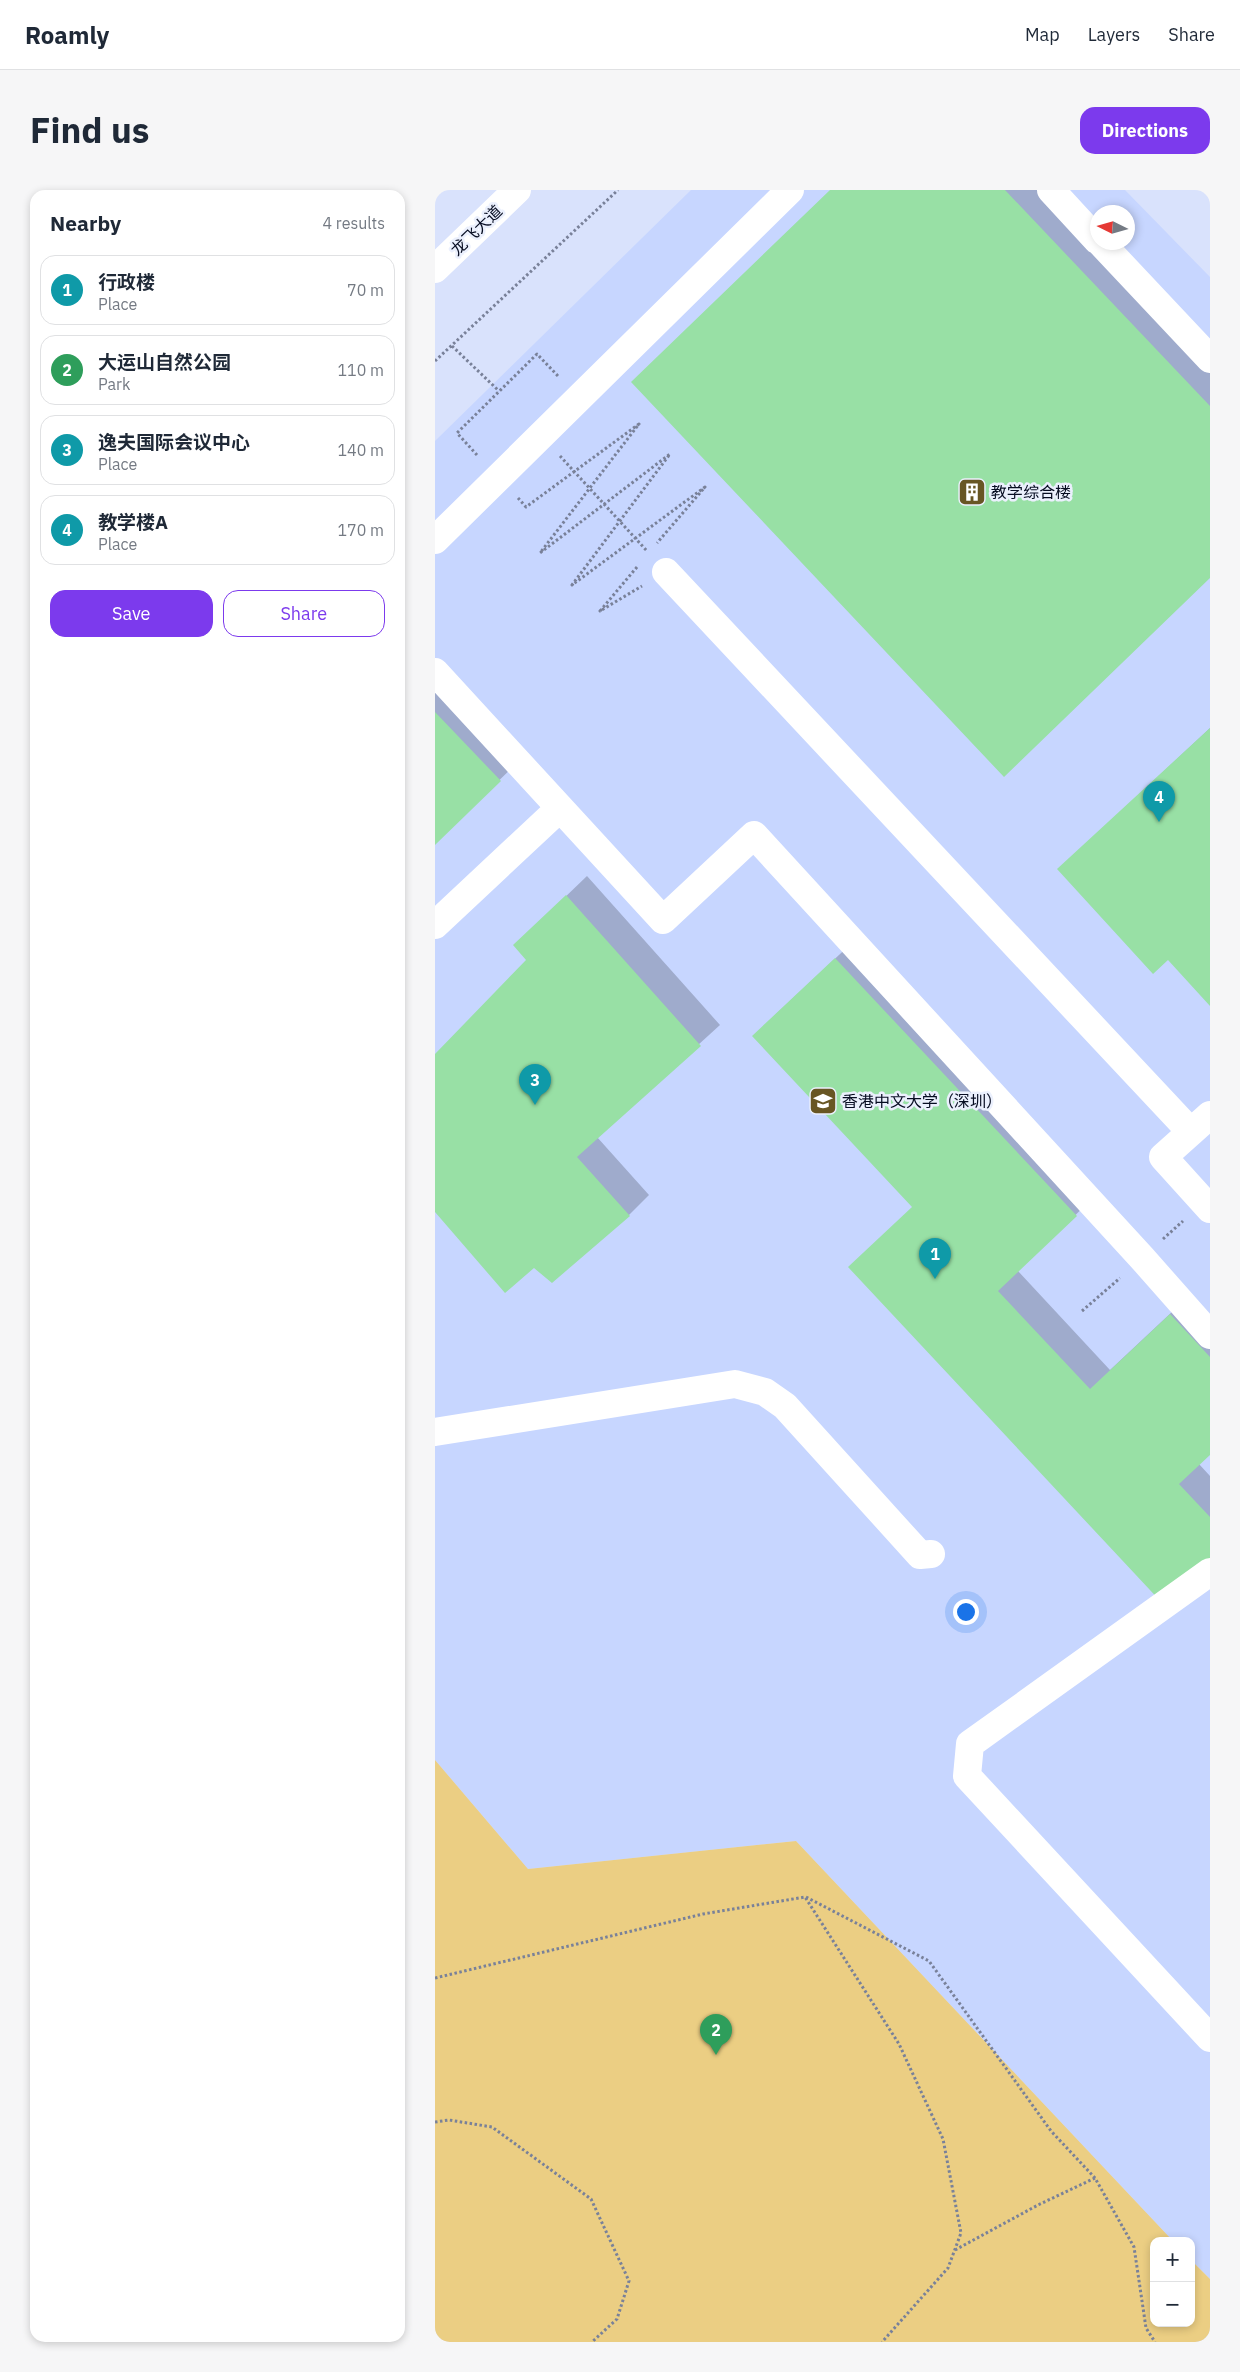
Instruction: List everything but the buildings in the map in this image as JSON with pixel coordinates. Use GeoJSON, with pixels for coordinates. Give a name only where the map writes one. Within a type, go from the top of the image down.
{"type":"FeatureCollection","features":[{"type":"Feature","properties":{"kind":"street","name":"龙飞大道"},"geometry":{"type":"LineString","coordinates":[[435,269],[517,190]]}},
{"type":"Feature","properties":{"kind":"street"},"geometry":{"type":"LineString","coordinates":[[435,540],[790,190]]}},
{"type":"Feature","properties":{"kind":"street"},"geometry":{"type":"LineString","coordinates":[[1051,190],[1090,231]]}},
{"type":"Feature","properties":{"kind":"street"},"geometry":{"type":"LineString","coordinates":[[1107,250],[1210,360]]}},
{"type":"Feature","properties":{"kind":"street"},"geometry":{"type":"LineString","coordinates":[[658,562],[1200,1123],[1163,1157],[1207,1205]]}},
{"type":"Feature","properties":{"kind":"street"},"geometry":{"type":"LineString","coordinates":[[435,672],[663,920],[754,836],[1142,1258],[1210,1335]]}},
{"type":"Feature","properties":{"kind":"street"},"geometry":{"type":"LineString","coordinates":[[435,925],[560,808]]}},
{"type":"Feature","properties":{"kind":"street"},"geometry":{"type":"LineString","coordinates":[[435,1432],[735,1384],[765,1392],[785,1406],[920,1555],[931,1554]]}},
{"type":"Feature","properties":{"kind":"street"},"geometry":{"type":"LineString","coordinates":[[1210,1572],[970,1744],[967,1776],[1210,2038]]}},
{"type":"Feature","properties":{"kind":"path"},"geometry":{"type":"LineString","coordinates":[[435,361],[618,190]]}},
{"type":"Feature","properties":{"kind":"path"},"geometry":{"type":"LineString","coordinates":[[452,346],[499,391]]}},
{"type":"Feature","properties":{"kind":"path"},"geometry":{"type":"LineString","coordinates":[[579,398],[537,354],[457,434],[526,507],[639,424],[540,553],[670,454],[572,585],[705,487],[658,562],[600,611],[658,562]]}},
{"type":"Feature","properties":{"kind":"path"},"geometry":{"type":"LineString","coordinates":[[541,436],[658,562]]}},
{"type":"Feature","properties":{"kind":"path"},"geometry":{"type":"LineString","coordinates":[[1082,1312],[1142,1258],[1207,1205]]}},
{"type":"Feature","properties":{"kind":"path"},"geometry":{"type":"LineString","coordinates":[[805,1897],[899,2044],[943,2139],[961,2232],[948,2268],[882,2342]]}},
{"type":"Feature","properties":{"kind":"path"},"geometry":{"type":"LineString","coordinates":[[435,1978],[703,1914],[805,1897],[929,1961],[1051,2131],[1095,2178],[1134,2247],[1146,2328],[1155,2342]]}},
{"type":"Feature","properties":{"kind":"path"},"geometry":{"type":"LineString","coordinates":[[435,2122],[449,2120],[493,2126],[591,2199],[629,2281],[617,2319],[592,2342]]}},
{"type":"Feature","properties":{"kind":"path"},"geometry":{"type":"LineString","coordinates":[[954,2251],[1038,2205],[1095,2178]]}},
{"type":"Feature","properties":{"kind":"shaded area","name":"香港中文大学（深圳）"},"geometry":{"type":"Polygon","coordinates":[[[691,190],[1125,190],[1210,277],[1210,2279],[1195,2264],[1195,2237],[1169,2237],[796,1841],[528,1869],[435,1760],[435,441],[691,190]]]}},
{"type":"Feature","properties":{"kind":"shaded area"},"geometry":{"type":"Polygon","coordinates":[[[435,1760],[528,1869],[796,1841],[1169,2237],[1150,2237],[1150,2327],[1195,2327],[1195,2264],[1210,2279],[1210,2342],[435,2342],[435,1760]]]}},
{"type":"Feature","properties":{"kind":"place","name":"教学综合楼"},"geometry":{"type":"Point","coordinates":[972,492]}},
{"type":"Feature","properties":{"kind":"place","name":"教学楼A"},"geometry":{"type":"Point","coordinates":[1159,822]}},
{"type":"Feature","properties":{"kind":"place","name":"香港中文大学（深圳）"},"geometry":{"type":"Point","coordinates":[823,1101]}},
{"type":"Feature","properties":{"kind":"place","name":"逸夫国际会议中心"},"geometry":{"type":"Point","coordinates":[535,1105]}},
{"type":"Feature","properties":{"kind":"place","name":"行政楼"},"geometry":{"type":"Point","coordinates":[935,1279]}},
{"type":"Feature","properties":{"kind":"place","name":"大运山自然公园"},"geometry":{"type":"Point","coordinates":[716,2055]}}]}
